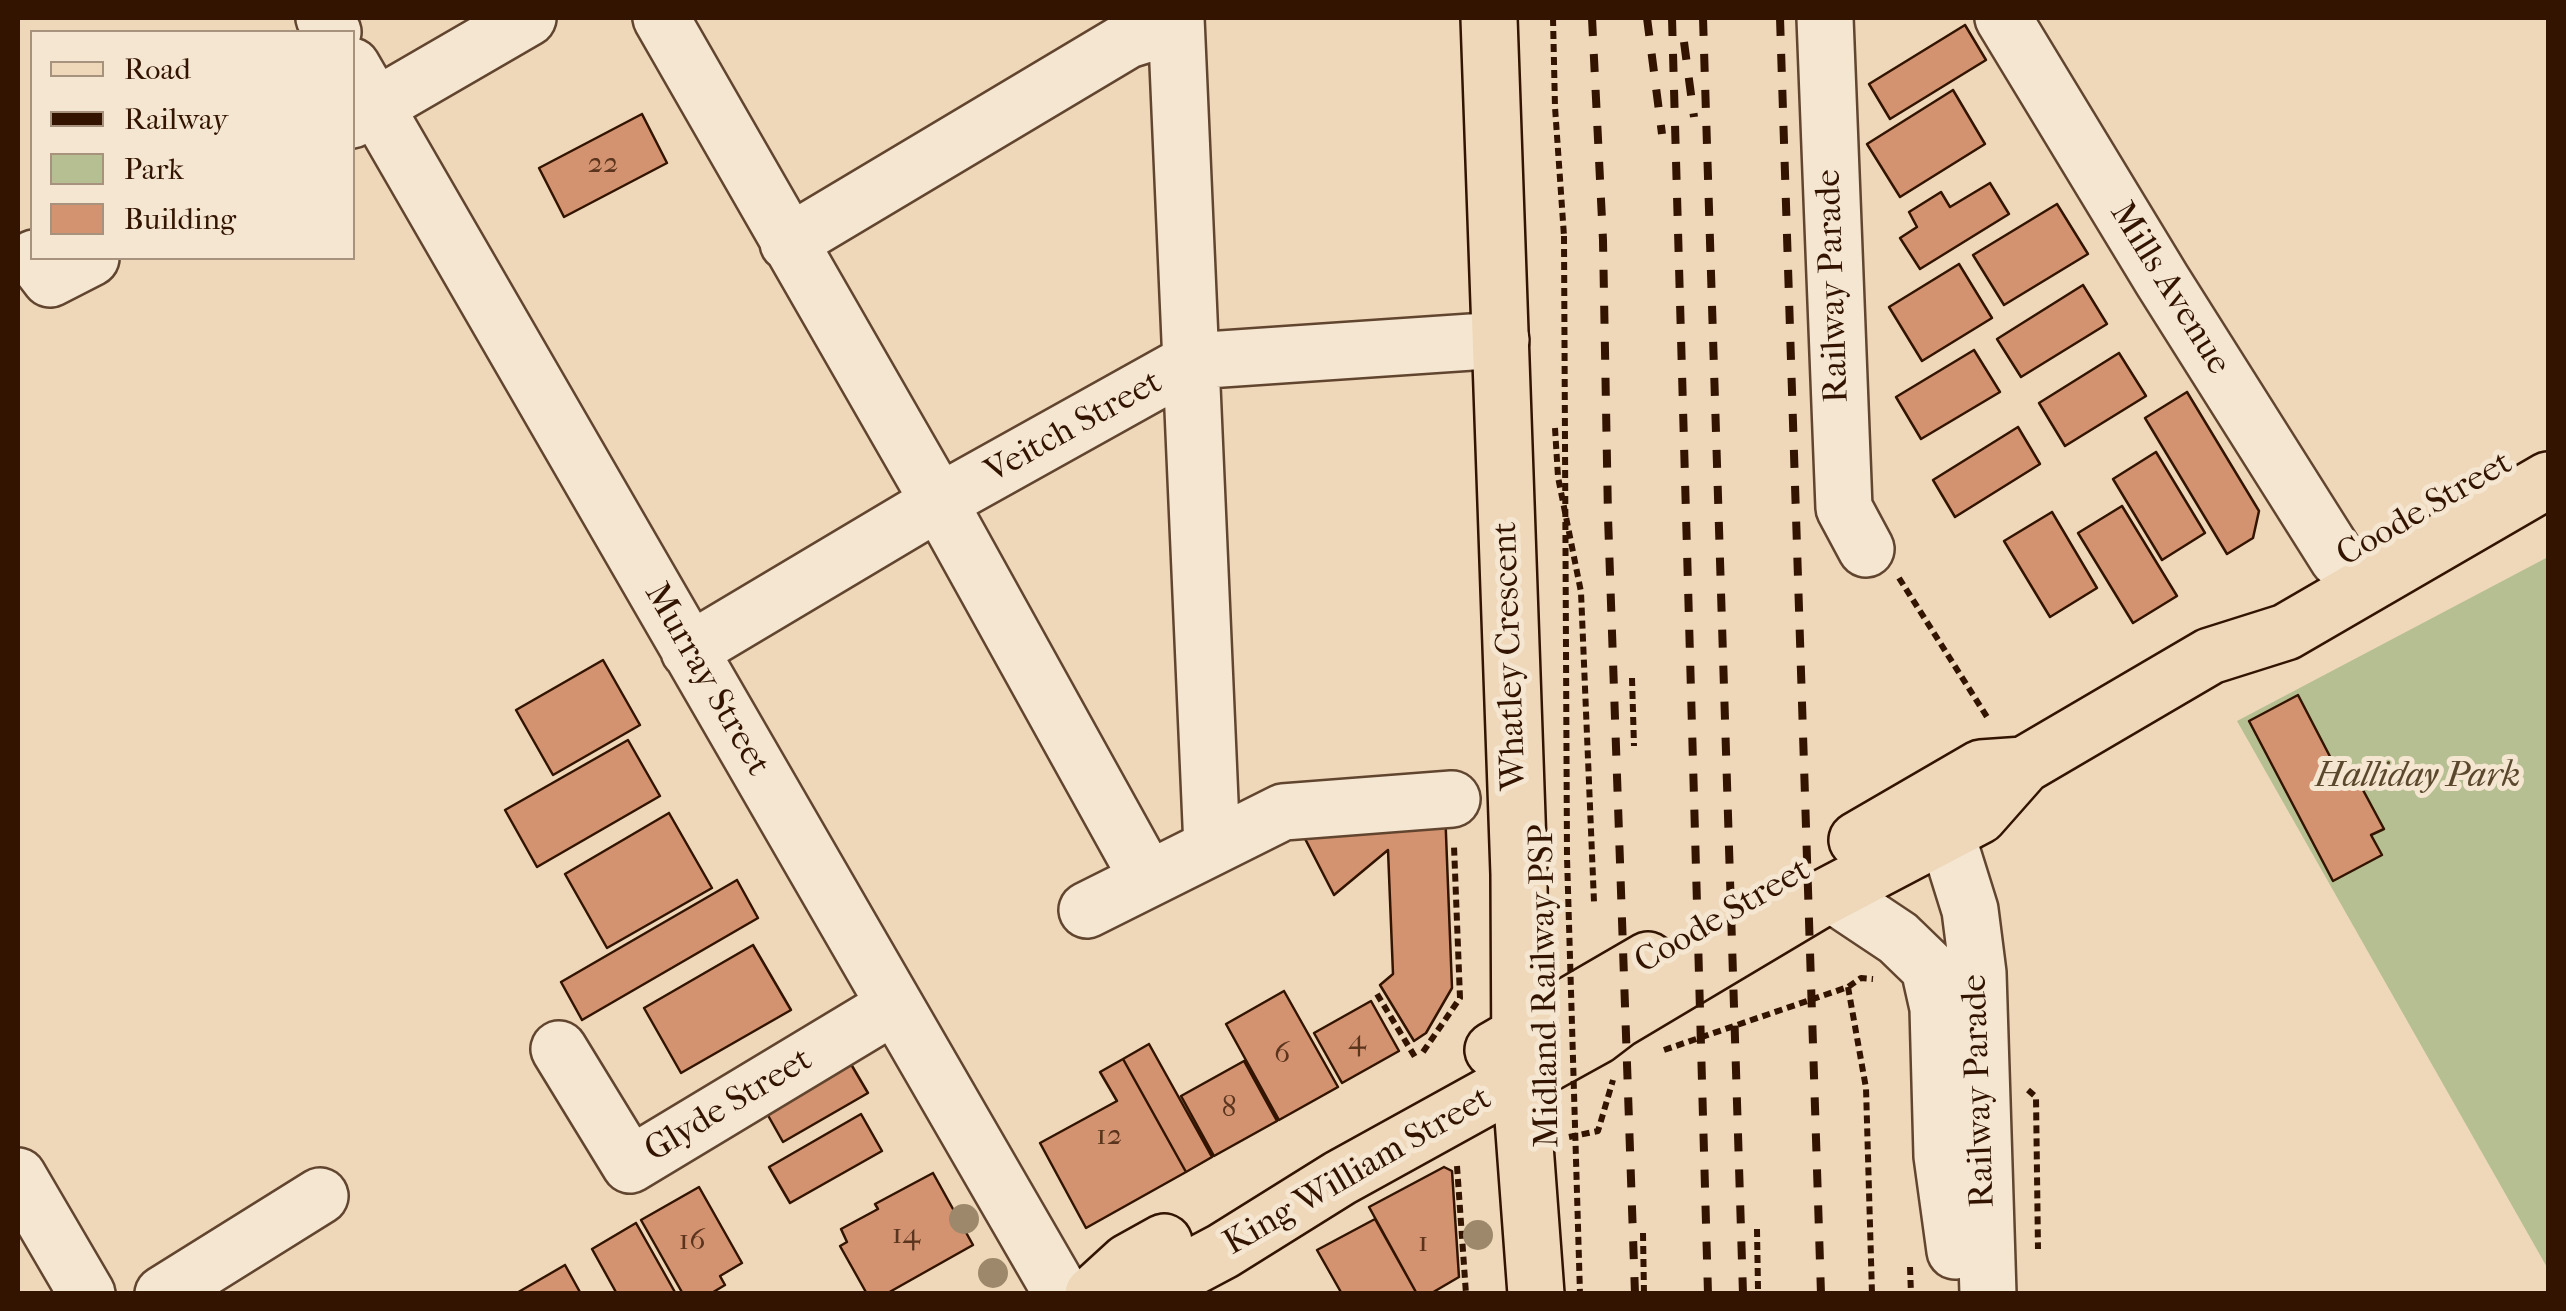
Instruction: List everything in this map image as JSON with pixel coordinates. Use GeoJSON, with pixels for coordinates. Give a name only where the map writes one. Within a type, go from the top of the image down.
{"type":"FeatureCollection","features":[{"type":"Feature","properties":{"kind":"main road","name":"Whatley Crescent"},"geometry":{"type":"LineString","coordinates":[[1489,18],[1518,855],[1520,1056],[1536,1294]]}},
{"type":"Feature","properties":{"kind":"main road","name":"Coode Street"},"geometry":{"type":"LineString","coordinates":[[2210,656],[2268,598],[2548,440]]}},
{"type":"Feature","properties":{"kind":"main road","name":"Coode Street"},"geometry":{"type":"LineString","coordinates":[[1422,1065],[1520,1056],[1597,1036],[1832,894],[1979,816],[2024,764],[2210,656],[2286,632],[2548,480]]}},
{"type":"Feature","properties":{"kind":"main road","name":"Coode Street"},"geometry":{"type":"LineString","coordinates":[[1520,1056],[1982,768],[2024,764]]}},
{"type":"Feature","properties":{"kind":"main road","name":"King William Street"},"geometry":{"type":"LineString","coordinates":[[1142,1294],[1223,1251],[1340,1178],[1520,1056]]}},
{"type":"Feature","properties":{"kind":"main road","name":"King William Street"},"geometry":{"type":"LineString","coordinates":[[1093,1294],[1128,1262],[1325,1151],[1422,1065]]}},
{"type":"Feature","properties":{"kind":"street"},"geometry":{"type":"LineString","coordinates":[[361,98],[528,18]]}},
{"type":"Feature","properties":{"kind":"street"},"geometry":{"type":"LineString","coordinates":[[661,18],[939,502],[1148,879]]}},
{"type":"Feature","properties":{"kind":"street","name":"Railway Parade"},"geometry":{"type":"LineString","coordinates":[[1825,18],[1844,508],[1866,549]]}},
{"type":"Feature","properties":{"kind":"street","name":"Mills Avenue"},"geometry":{"type":"LineString","coordinates":[[2003,18],[2338,559]]}},
{"type":"Feature","properties":{"kind":"street"},"geometry":{"type":"LineString","coordinates":[[788,243],[1128,40],[1176,22],[1212,848]]}},
{"type":"Feature","properties":{"kind":"street","name":"Murray Street"},"geometry":{"type":"LineString","coordinates":[[361,98],[689,651],[1062,1294]]}},
{"type":"Feature","properties":{"kind":"street","name":"Veitch Street"},"geometry":{"type":"LineString","coordinates":[[689,651],[939,502],[1192,362],[1501,340]]}},
{"type":"Feature","properties":{"kind":"street"},"geometry":{"type":"LineString","coordinates":[[1087,910],[1283,812],[1452,799]]}},
{"type":"Feature","properties":{"kind":"street","name":"Railway Parade"},"geometry":{"type":"LineString","coordinates":[[1946,833],[1970,910],[1978,974],[1988,1294]]}},
{"type":"Feature","properties":{"kind":"street","name":"Railway Parade"},"geometry":{"type":"LineString","coordinates":[[1832,894],[1898,938],[1928,968],[1938,1008],[1942,1156],[1955,1232],[1956,1294]]}},
{"type":"Feature","properties":{"kind":"street","name":"Glyde Street"},"geometry":{"type":"LineString","coordinates":[[559,1048],[630,1165],[894,1006]]}},
{"type":"Feature","properties":{"kind":"street"},"geometry":{"type":"LineString","coordinates":[[18,1176],[87,1294]]}},
{"type":"Feature","properties":{"kind":"street"},"geometry":{"type":"LineString","coordinates":[[163,1294],[320,1196]]}},
{"type":"Feature","properties":{"kind":"path","name":"Midland Railway PSP"},"geometry":{"type":"LineString","coordinates":[[1554,18],[1555,107],[1564,236],[1567,857],[1580,1294]]}},
{"type":"Feature","properties":{"kind":"path"},"geometry":{"type":"LineString","coordinates":[[1554,417],[1558,477],[1580,592],[1594,902]]}},
{"type":"Feature","properties":{"kind":"path"},"geometry":{"type":"LineString","coordinates":[[1866,549],[1902,580],[1990,720]]}},
{"type":"Feature","properties":{"kind":"path"},"geometry":{"type":"LineString","coordinates":[[1632,678],[1634,746]]}},
{"type":"Feature","properties":{"kind":"path"},"geometry":{"type":"LineString","coordinates":[[1376,994],[1422,1065],[1460,998],[1452,799]]}},
{"type":"Feature","properties":{"kind":"path"},"geometry":{"type":"LineString","coordinates":[[1649,1056],[1848,987],[1861,978],[1875,978]]}},
{"type":"Feature","properties":{"kind":"path"},"geometry":{"type":"LineString","coordinates":[[1848,987],[1866,1088],[1872,1294]]}},
{"type":"Feature","properties":{"kind":"path"},"geometry":{"type":"LineString","coordinates":[[1442,1159],[1459,1167],[1598,1131],[1614,1074]]}},
{"type":"Feature","properties":{"kind":"path"},"geometry":{"type":"LineString","coordinates":[[1459,1167],[1466,1294]]}},
{"type":"Feature","properties":{"kind":"path"},"geometry":{"type":"LineString","coordinates":[[1756,1229],[1758,1289]]}},
{"type":"Feature","properties":{"kind":"path"},"geometry":{"type":"LineString","coordinates":[[1643,1234],[1644,1294]]}},
{"type":"Feature","properties":{"kind":"green space","name":"Halliday Park"},"geometry":{"type":"Polygon","coordinates":[[[2548,557],[2548,1269],[2237,721],[2548,557]]]}},
{"type":"Feature","properties":{"kind":"building"},"geometry":{"type":"Polygon","coordinates":[[[1965,25],[1986,60],[1890,119],[1869,84],[1965,25]]]}},
{"type":"Feature","properties":{"kind":"building"},"geometry":{"type":"Polygon","coordinates":[[[1953,90],[1985,144],[1900,197],[1867,144],[1953,90]]]}},
{"type":"Feature","properties":{"kind":"building"},"geometry":{"type":"Polygon","coordinates":[[[642,114],[667,163],[564,217],[539,168],[642,114]]]}},
{"type":"Feature","properties":{"kind":"building"},"geometry":{"type":"Polygon","coordinates":[[[1990,183],[2009,214],[1920,269],[1900,238],[1917,227],[1909,212],[1941,192],[1950,207],[1990,183]]]}},
{"type":"Feature","properties":{"kind":"building"},"geometry":{"type":"Polygon","coordinates":[[[2057,204],[2088,254],[2004,305],[1973,255],[2057,204]]]}},
{"type":"Feature","properties":{"kind":"building"},"geometry":{"type":"Polygon","coordinates":[[[1959,264],[1992,318],[1922,361],[1889,307],[1959,264]]]}},
{"type":"Feature","properties":{"kind":"building"},"geometry":{"type":"Polygon","coordinates":[[[2083,285],[2107,324],[2021,377],[1997,339],[2083,285]]]}},
{"type":"Feature","properties":{"kind":"building"},"geometry":{"type":"Polygon","coordinates":[[[1974,350],[2000,392],[1921,439],[1896,397],[1974,350]]]}},
{"type":"Feature","properties":{"kind":"building"},"geometry":{"type":"Polygon","coordinates":[[[2119,353],[2146,396],[2065,446],[2039,403],[2119,353]]]}},
{"type":"Feature","properties":{"kind":"building"},"geometry":{"type":"Polygon","coordinates":[[[2187,392],[2259,511],[2253,538],[2227,554],[2145,418],[2187,392]]]}},
{"type":"Feature","properties":{"kind":"building"},"geometry":{"type":"Polygon","coordinates":[[[2018,427],[2040,464],[1955,517],[1933,480],[2018,427]]]}},
{"type":"Feature","properties":{"kind":"building"},"geometry":{"type":"Polygon","coordinates":[[[2156,452],[2205,533],[2162,560],[2113,479],[2156,452]]]}},
{"type":"Feature","properties":{"kind":"building"},"geometry":{"type":"Polygon","coordinates":[[[2122,506],[2177,596],[2133,623],[2078,533],[2122,506]]]}},
{"type":"Feature","properties":{"kind":"building"},"geometry":{"type":"Polygon","coordinates":[[[2052,512],[2097,588],[2050,617],[2004,541],[2052,512]]]}},
{"type":"Feature","properties":{"kind":"building"},"geometry":{"type":"Polygon","coordinates":[[[603,660],[640,725],[553,775],[516,710],[603,660]]]}},
{"type":"Feature","properties":{"kind":"building"},"geometry":{"type":"Polygon","coordinates":[[[2298,695],[2337,770],[2349,764],[2384,829],[2371,835],[2382,855],[2333,881],[2249,721],[2298,695]]]}},
{"type":"Feature","properties":{"kind":"building"},"geometry":{"type":"Polygon","coordinates":[[[628,740],[660,796],[537,867],[505,810],[628,740]]]}},
{"type":"Feature","properties":{"kind":"building"},"geometry":{"type":"Polygon","coordinates":[[[1445,809],[1452,988],[1426,1033],[1414,1041],[1380,985],[1393,974],[1388,850],[1334,895],[1300,829],[1445,809]]]}},
{"type":"Feature","properties":{"kind":"building"},"geometry":{"type":"Polygon","coordinates":[[[669,813],[712,888],[607,948],[565,874],[669,813]]]}},
{"type":"Feature","properties":{"kind":"building"},"geometry":{"type":"Polygon","coordinates":[[[737,880],[758,918],[582,1020],[561,982],[737,880]]]}},
{"type":"Feature","properties":{"kind":"building"},"geometry":{"type":"Polygon","coordinates":[[[753,945],[791,1010],[681,1073],[644,1008],[753,945]]]}},
{"type":"Feature","properties":{"kind":"building"},"geometry":{"type":"Polygon","coordinates":[[[1284,991],[1338,1087],[1279,1120],[1226,1024],[1284,991]]]}},
{"type":"Feature","properties":{"kind":"building"},"geometry":{"type":"Polygon","coordinates":[[[1371,1001],[1399,1051],[1342,1083],[1314,1033],[1371,1001]]]}},
{"type":"Feature","properties":{"kind":"building"},"geometry":{"type":"Polygon","coordinates":[[[1149,1044],[1212,1157],[1186,1172],[1123,1059],[1149,1044]]]}},
{"type":"Feature","properties":{"kind":"building"},"geometry":{"type":"Polygon","coordinates":[[[845,1054],[868,1093],[783,1142],[761,1103],[845,1054]]]}},
{"type":"Feature","properties":{"kind":"building"},"geometry":{"type":"Polygon","coordinates":[[[1123,1059],[1186,1172],[1086,1228],[1040,1143],[1117,1101],[1100,1072],[1123,1059]]]}},
{"type":"Feature","properties":{"kind":"building"},"geometry":{"type":"Polygon","coordinates":[[[1244,1061],[1277,1121],[1214,1156],[1181,1096],[1244,1061]]]}},
{"type":"Feature","properties":{"kind":"building"},"geometry":{"type":"Polygon","coordinates":[[[861,1114],[882,1151],[790,1203],[769,1167],[861,1114]]]}},
{"type":"Feature","properties":{"kind":"building"},"geometry":{"type":"Polygon","coordinates":[[[1444,1167],[1452,1171],[1459,1277],[1430,1294],[1417,1294],[1369,1207],[1444,1167]]]}},
{"type":"Feature","properties":{"kind":"building"},"geometry":{"type":"Polygon","coordinates":[[[933,1173],[973,1245],[886,1294],[867,1294],[840,1246],[847,1242],[841,1229],[878,1209],[875,1204],[933,1173]]]}},
{"type":"Feature","properties":{"kind":"building"},"geometry":{"type":"Polygon","coordinates":[[[699,1187],[742,1263],[720,1276],[725,1285],[710,1294],[683,1294],[641,1220],[699,1187]]]}},
{"type":"Feature","properties":{"kind":"building"},"geometry":{"type":"Polygon","coordinates":[[[1375,1219],[1417,1294],[1342,1294],[1317,1250],[1375,1219]]]}},
{"type":"Feature","properties":{"kind":"building"},"geometry":{"type":"Polygon","coordinates":[[[636,1223],[676,1294],[617,1294],[592,1249],[636,1223]]]}},
{"type":"Feature","properties":{"kind":"building"},"geometry":{"type":"Polygon","coordinates":[[[565,1265],[581,1294],[515,1294],[565,1265]]]}},
{"type":"Feature","properties":{"kind":"railway"},"geometry":{"type":"LineString","coordinates":[[1592,18],[1603,240],[1608,517],[1635,1294]]}},
{"type":"Feature","properties":{"kind":"railway"},"geometry":{"type":"LineString","coordinates":[[1647,18],[1662,134]]}},
{"type":"Feature","properties":{"kind":"railway"},"geometry":{"type":"LineString","coordinates":[[1672,18],[1708,1294]]}},
{"type":"Feature","properties":{"kind":"railway"},"geometry":{"type":"LineString","coordinates":[[1703,18],[1743,1294]]}},
{"type":"Feature","properties":{"kind":"railway"},"geometry":{"type":"LineString","coordinates":[[1780,18],[1821,1294]]}},
{"type":"Feature","properties":{"kind":"railway"},"geometry":{"type":"LineString","coordinates":[[1684,42],[1694,117]]}}]}
